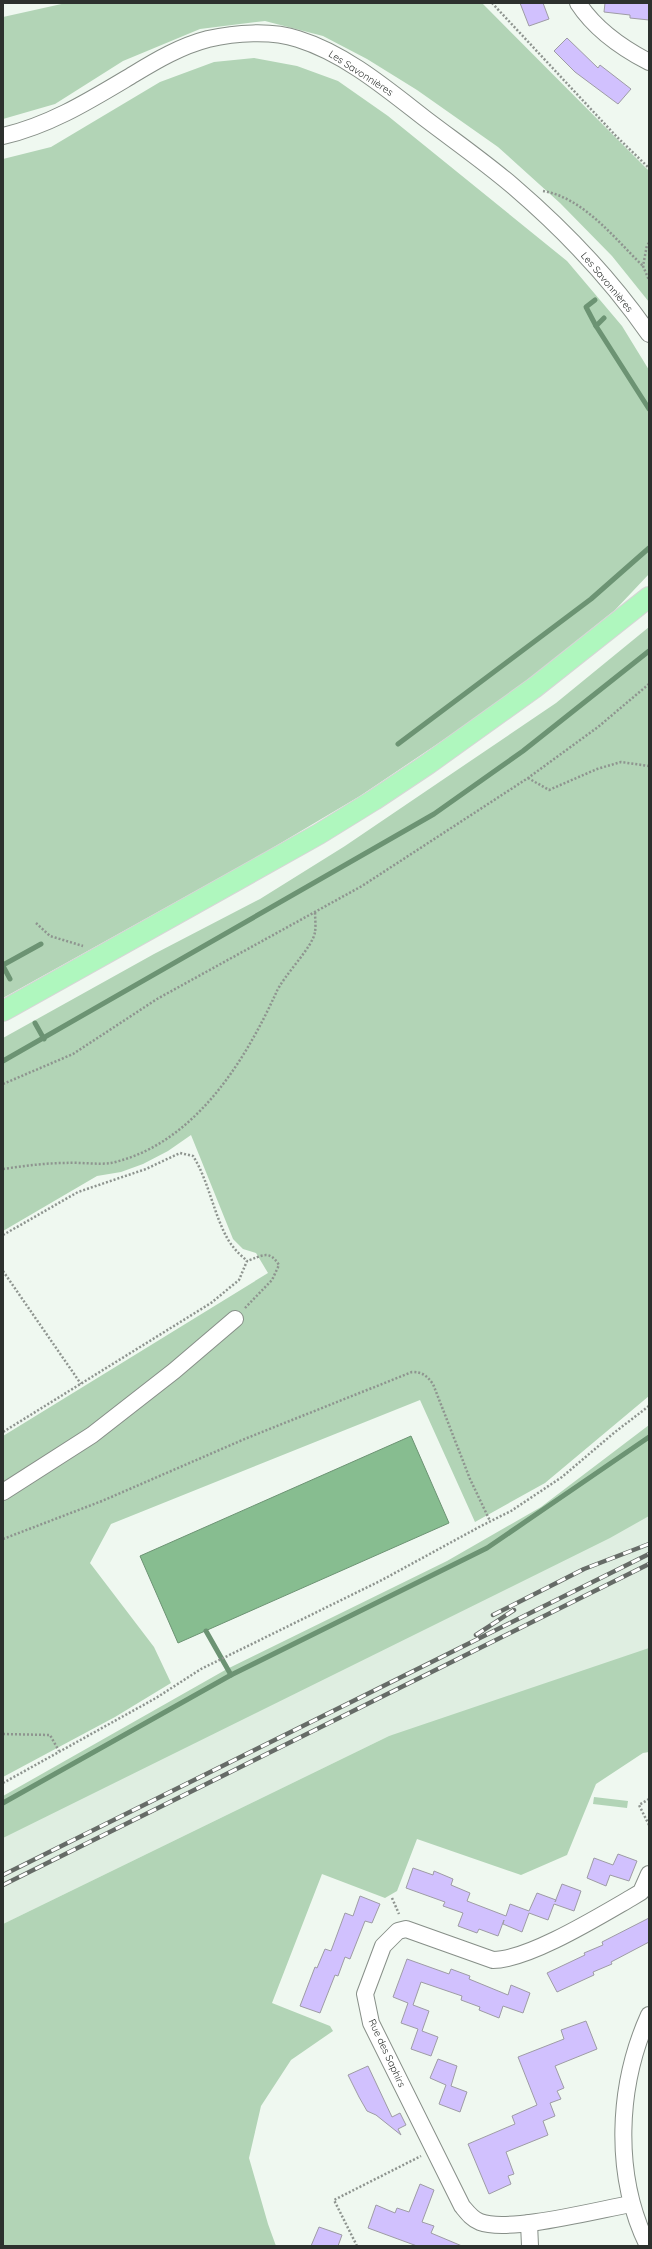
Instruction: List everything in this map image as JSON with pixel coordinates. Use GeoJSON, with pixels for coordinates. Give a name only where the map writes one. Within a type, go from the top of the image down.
{"type":"FeatureCollection","features":[{"type":"Feature","properties":{"kind":"main road"},"geometry":{"type":"LineString","coordinates":[[3,1011],[319,834],[428,764],[534,688],[649,596]]}},
{"type":"Feature","properties":{"kind":"street"},"geometry":{"type":"LineString","coordinates":[[578,3],[598,26],[618,44],[649,62]]}},
{"type":"Feature","properties":{"kind":"street","name":"Les Savonnières"},"geometry":{"type":"LineString","coordinates":[[3,136],[47,122],[73,109],[168,55],[208,40],[268,34],[296,38],[325,50],[373,79],[512,185],[575,244],[619,295],[649,334]]}},
{"type":"Feature","properties":{"kind":"street"},"geometry":{"type":"LineString","coordinates":[[3,1492],[92,1436],[174,1371],[235,1318]]}},
{"type":"Feature","properties":{"kind":"street","name":"Rue des Saphirs"},"geometry":{"type":"LineString","coordinates":[[631,2204],[529,2223],[487,2224],[478,2221],[470,2215],[462,2206],[371,2023],[366,2005],[365,1994],[383,1946],[390,1937],[398,1931],[406,1929],[493,1960],[503,1960],[548,1943],[631,1898],[641,1892],[649,1874]]}},
{"type":"Feature","properties":{"kind":"street"},"geometry":{"type":"LineString","coordinates":[[648,2246],[631,2204],[624,2155],[624,2112],[634,2057],[640,2035],[649,2015]]}},
{"type":"Feature","properties":{"kind":"street"},"geometry":{"type":"LineString","coordinates":[[529,2223],[530,2246]]}},
{"type":"Feature","properties":{"kind":"path"},"geometry":{"type":"LineString","coordinates":[[492,3],[616,136],[649,168]]}},
{"type":"Feature","properties":{"kind":"path"},"geometry":{"type":"LineString","coordinates":[[542,190],[558,193],[583,209],[643,266],[649,280]]}},
{"type":"Feature","properties":{"kind":"path"},"geometry":{"type":"LineString","coordinates":[[643,266],[647,245],[649,243]]}},
{"type":"Feature","properties":{"kind":"path"},"geometry":{"type":"LineString","coordinates":[[3,1084],[73,1054],[157,999],[362,886],[528,778],[598,726],[649,684]]}},
{"type":"Feature","properties":{"kind":"path"},"geometry":{"type":"LineString","coordinates":[[528,778],[549,790],[597,769],[621,762],[649,766]]}},
{"type":"Feature","properties":{"kind":"path"},"geometry":{"type":"LineString","coordinates":[[3,1169],[67,1163],[110,1163],[139,1153],[164,1141],[186,1125],[208,1102],[244,1052],[271,1006],[282,980],[315,934],[315,911]]}},
{"type":"Feature","properties":{"kind":"path"},"geometry":{"type":"LineString","coordinates":[[36,923],[50,936],[105,954]]}},
{"type":"Feature","properties":{"kind":"path"},"geometry":{"type":"LineString","coordinates":[[3,1235],[78,1192],[146,1169],[180,1152],[193,1156],[202,1170],[224,1232],[233,1248],[247,1261]]}},
{"type":"Feature","properties":{"kind":"path"},"geometry":{"type":"LineString","coordinates":[[3,1432],[211,1303],[239,1280],[247,1261],[266,1254],[274,1257],[279,1265],[272,1280],[235,1318]]}},
{"type":"Feature","properties":{"kind":"path"},"geometry":{"type":"LineString","coordinates":[[3,1271],[81,1384]]}},
{"type":"Feature","properties":{"kind":"path"},"geometry":{"type":"LineString","coordinates":[[3,1539],[102,1501],[247,1438],[412,1372],[419,1372],[428,1376],[433,1384],[470,1479],[490,1521]]}},
{"type":"Feature","properties":{"kind":"path"},"geometry":{"type":"LineString","coordinates":[[3,1782],[156,1698],[201,1669],[382,1580],[532,1499],[562,1478],[614,1432],[649,1406]]}},
{"type":"Feature","properties":{"kind":"path"},"geometry":{"type":"LineString","coordinates":[[3,1734],[50,1735],[59,1751]]}},
{"type":"Feature","properties":{"kind":"path"},"geometry":{"type":"LineString","coordinates":[[649,1799],[639,1805],[649,1825]]}},
{"type":"Feature","properties":{"kind":"path"},"geometry":{"type":"LineString","coordinates":[[357,2246],[334,2200],[434,2150]]}},
{"type":"Feature","properties":{"kind":"shaded area"},"geometry":{"type":"Polygon","coordinates":[[[66,3],[482,3],[649,171],[649,302],[612,256],[560,203],[498,147],[417,90],[367,59],[323,36],[265,21],[200,29],[123,61],[55,104],[3,119],[3,17],[66,3]]]}},
{"type":"Feature","properties":{"kind":"shaded area"},"geometry":{"type":"Polygon","coordinates":[[[254,58],[297,66],[338,81],[388,116],[567,261],[622,326],[649,370],[649,574],[615,610],[534,675],[470,722],[360,796],[264,853],[3,998],[3,159],[51,147],[160,82],[214,62],[254,58]]]}},
{"type":"Feature","properties":{"kind":"shaded area"},"geometry":{"type":"Polygon","coordinates":[[[649,627],[649,1396],[545,1483],[475,1522],[420,1400],[111,1524],[90,1563],[154,1647],[171,1683],[115,1717],[3,1777],[3,1436],[268,1273],[256,1253],[243,1249],[233,1239],[191,1135],[168,1151],[143,1164],[121,1172],[97,1176],[3,1231],[3,1038],[154,954],[260,899],[345,846],[556,703],[649,627]]]}},
{"type":"Feature","properties":{"kind":"shaded area"},"geometry":{"type":"Polygon","coordinates":[[[649,1425],[649,1516],[610,1538],[3,1838],[3,1796],[227,1669],[447,1561],[541,1507],[649,1425]]]}},
{"type":"Feature","properties":{"kind":"shaded area"},"geometry":{"type":"Polygon","coordinates":[[[411,1436],[449,1523],[178,1643],[140,1556],[411,1436]]]}},
{"type":"Feature","properties":{"kind":"shaded area"},"geometry":{"type":"Polygon","coordinates":[[[649,1483],[649,1679],[389,1736],[3,1924],[3,1815],[649,1483]]]}},
{"type":"Feature","properties":{"kind":"shaded area"},"geometry":{"type":"Polygon","coordinates":[[[649,1648],[649,1752],[643,1753],[596,1784],[567,1855],[521,1875],[417,1839],[397,1891],[385,1898],[322,1874],[272,2003],[330,2026],[333,2031],[291,2060],[261,2106],[249,2158],[276,2246],[3,2246],[3,1924],[389,1736],[649,1648]]]}},
{"type":"Feature","properties":{"kind":"shaded area"},"geometry":{"type":"Polygon","coordinates":[[[594,1797],[628,1801],[627,1808],[593,1804],[594,1797]]]}},
{"type":"Feature","properties":{"kind":"building"},"geometry":{"type":"Polygon","coordinates":[[[520,3],[543,3],[549,19],[529,26],[520,3]]]}},
{"type":"Feature","properties":{"kind":"building"},"geometry":{"type":"Polygon","coordinates":[[[605,3],[649,3],[649,20],[630,18],[630,15],[604,12],[605,3]]]}},
{"type":"Feature","properties":{"kind":"building"},"geometry":{"type":"Polygon","coordinates":[[[567,38],[598,68],[600,65],[631,89],[618,104],[575,72],[554,51],[567,38]]]}},
{"type":"Feature","properties":{"kind":"building"},"geometry":{"type":"Polygon","coordinates":[[[618,1854],[637,1861],[629,1881],[610,1875],[606,1886],[587,1878],[594,1858],[613,1865],[618,1854]]]}},
{"type":"Feature","properties":{"kind":"building"},"geometry":{"type":"Polygon","coordinates":[[[413,1868],[433,1875],[434,1871],[453,1879],[451,1885],[470,1893],[467,1901],[506,1916],[510,1904],[529,1911],[537,1893],[556,1900],[562,1884],[581,1891],[574,1911],[554,1904],[548,1920],[529,1913],[522,1932],[503,1924],[504,1920],[498,1936],[479,1929],[477,1933],[458,1926],[463,1913],[443,1906],[445,1902],[406,1888],[413,1868]]]}},
{"type":"Feature","properties":{"kind":"building"},"geometry":{"type":"Polygon","coordinates":[[[360,1896],[380,1904],[372,1923],[365,1921],[350,1959],[345,1957],[338,1976],[335,1975],[320,2013],[300,2006],[315,1967],[317,1968],[325,1949],[331,1951],[345,1913],[353,1916],[360,1896]]]}},
{"type":"Feature","properties":{"kind":"building"},"geometry":{"type":"Polygon","coordinates":[[[649,1918],[649,1942],[611,1962],[612,1964],[593,1972],[594,1975],[557,1992],[547,1973],[585,1955],[584,1953],[603,1945],[602,1942],[649,1918]]]}},
{"type":"Feature","properties":{"kind":"building"},"geometry":{"type":"Polygon","coordinates":[[[407,1959],[449,1974],[451,1969],[470,1976],[469,1979],[508,1995],[511,1985],[530,1993],[523,2013],[503,2006],[499,2018],[479,2010],[480,2007],[461,2000],[462,1996],[421,1982],[413,2005],[429,2011],[422,2031],[438,2037],[431,2056],[411,2049],[418,2029],[401,2023],[408,2003],[393,1997],[407,1959]]]}},
{"type":"Feature","properties":{"kind":"building"},"geometry":{"type":"Polygon","coordinates":[[[586,2021],[597,2049],[555,2066],[564,2088],[557,2091],[561,2099],[550,2103],[555,2116],[543,2121],[548,2135],[506,2152],[514,2174],[508,2176],[511,2184],[489,2194],[468,2144],[515,2124],[512,2116],[537,2105],[518,2057],[564,2039],[561,2030],[586,2021]]]}},
{"type":"Feature","properties":{"kind":"building"},"geometry":{"type":"Polygon","coordinates":[[[438,2059],[457,2066],[451,2086],[467,2092],[460,2112],[439,2104],[446,2085],[430,2078],[438,2059]]]}},
{"type":"Feature","properties":{"kind":"building"},"geometry":{"type":"Polygon","coordinates":[[[368,2066],[392,2117],[400,2113],[406,2125],[398,2129],[401,2135],[376,2115],[367,2111],[348,2075],[368,2066]]]}},
{"type":"Feature","properties":{"kind":"building"},"geometry":{"type":"Polygon","coordinates":[[[420,2184],[434,2190],[422,2222],[434,2226],[431,2233],[462,2246],[417,2246],[368,2228],[376,2205],[395,2213],[397,2208],[409,2212],[420,2184]]]}},
{"type":"Feature","properties":{"kind":"building"},"geometry":{"type":"Polygon","coordinates":[[[319,2227],[342,2235],[338,2246],[311,2246],[319,2227]]]}},
{"type":"Feature","properties":{"kind":"waterway"},"geometry":{"type":"LineString","coordinates":[[595,300],[586,307],[596,326]]}},
{"type":"Feature","properties":{"kind":"waterway"},"geometry":{"type":"LineString","coordinates":[[604,318],[596,326],[649,409]]}},
{"type":"Feature","properties":{"kind":"waterway"},"geometry":{"type":"LineString","coordinates":[[398,744],[591,599],[649,548]]}},
{"type":"Feature","properties":{"kind":"waterway"},"geometry":{"type":"LineString","coordinates":[[3,1061],[434,814],[523,751],[649,651]]}},
{"type":"Feature","properties":{"kind":"waterway"},"geometry":{"type":"LineString","coordinates":[[3,965],[41,944]]}},
{"type":"Feature","properties":{"kind":"waterway"},"geometry":{"type":"LineString","coordinates":[[3,966],[10,979]]}},
{"type":"Feature","properties":{"kind":"waterway"},"geometry":{"type":"LineString","coordinates":[[35,1023],[44,1039]]}},
{"type":"Feature","properties":{"kind":"waterway"},"geometry":{"type":"LineString","coordinates":[[3,1803],[231,1675],[487,1548],[649,1437]]}},
{"type":"Feature","properties":{"kind":"waterway"},"geometry":{"type":"LineString","coordinates":[[206,1631],[231,1675]]}},
{"type":"Feature","properties":{"kind":"railway"},"geometry":{"type":"LineString","coordinates":[[493,1615],[584,1569],[649,1544]]}},
{"type":"Feature","properties":{"kind":"railway"},"geometry":{"type":"LineString","coordinates":[[3,1875],[649,1554]]}},
{"type":"Feature","properties":{"kind":"railway"},"geometry":{"type":"LineString","coordinates":[[3,1885],[649,1564]]}},
{"type":"Feature","properties":{"kind":"railway"},"geometry":{"type":"LineString","coordinates":[[476,1635],[514,1610]]}}]}
